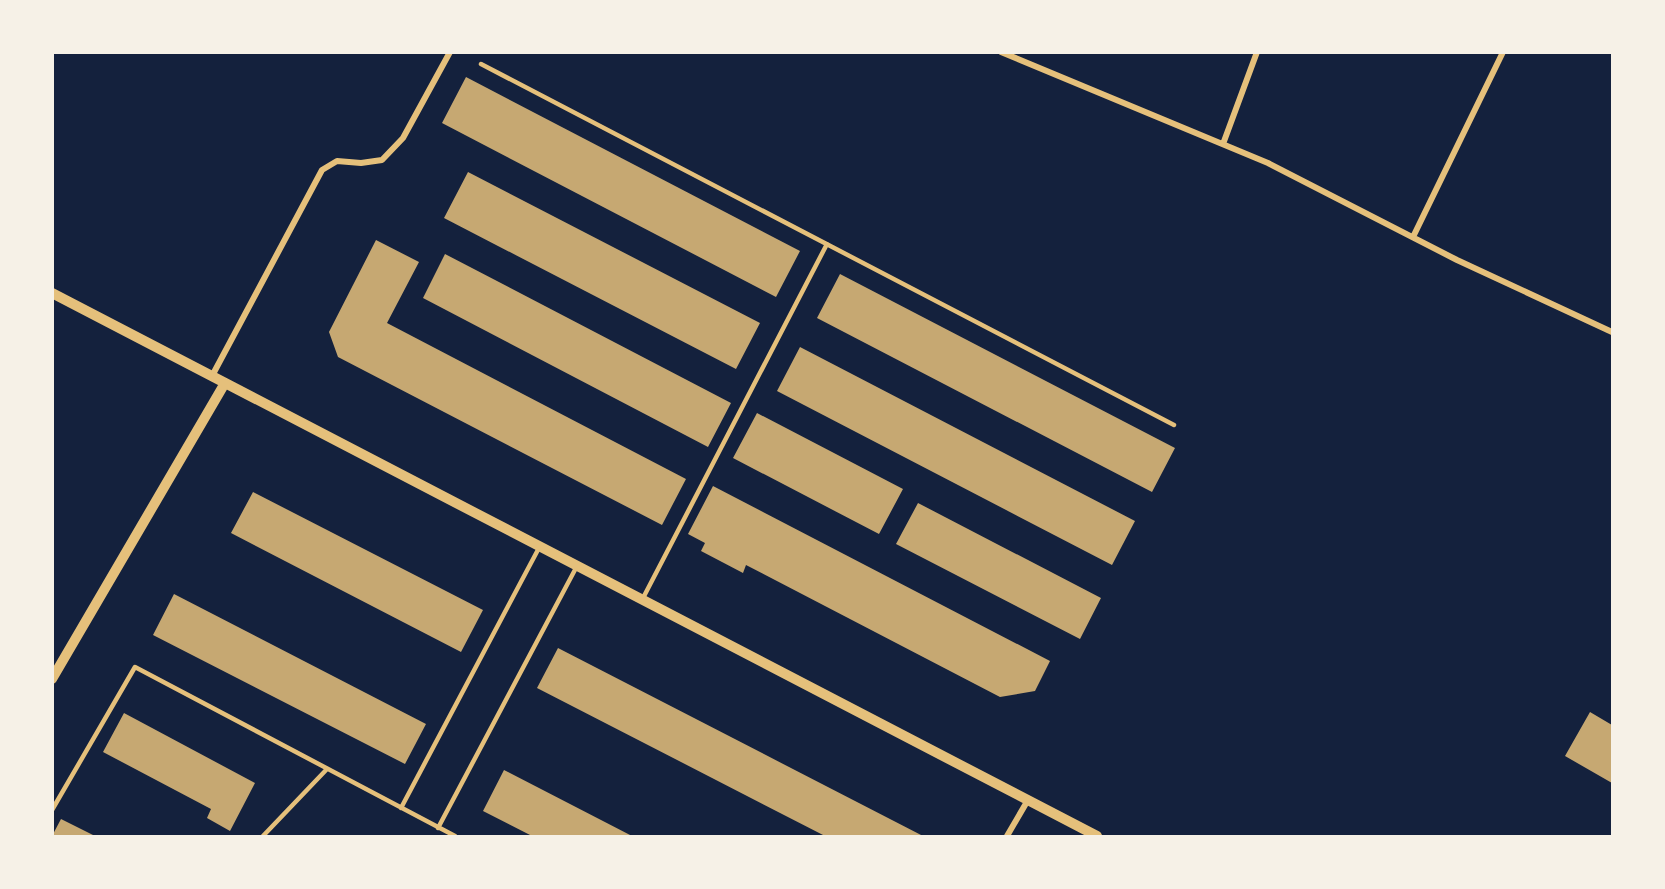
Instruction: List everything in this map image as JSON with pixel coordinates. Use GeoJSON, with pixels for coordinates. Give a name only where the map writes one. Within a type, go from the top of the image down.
{"type":"FeatureCollection","features":[{"type":"Feature","properties":{"kind":"street"},"geometry":{"type":"LineString","coordinates":[[212,376],[322,170],[337,161],[361,163],[382,160],[403,138],[450,52]]}},
{"type":"Feature","properties":{"kind":"street"},"geometry":{"type":"LineString","coordinates":[[1001,52],[1268,163],[1457,260],[1612,332]]}},
{"type":"Feature","properties":{"kind":"street"},"geometry":{"type":"LineString","coordinates":[[1223,144],[1257,52]]}},
{"type":"Feature","properties":{"kind":"street"},"geometry":{"type":"LineString","coordinates":[[1413,237],[1503,52]]}},
{"type":"Feature","properties":{"kind":"street"},"geometry":{"type":"LineString","coordinates":[[52,293],[1097,837]]}},
{"type":"Feature","properties":{"kind":"street"},"geometry":{"type":"LineString","coordinates":[[52,679],[225,382]]}},
{"type":"Feature","properties":{"kind":"street"},"geometry":{"type":"LineString","coordinates":[[1007,837],[1028,800]]}},
{"type":"Feature","properties":{"kind":"lane"},"geometry":{"type":"LineString","coordinates":[[481,64],[1174,425]]}},
{"type":"Feature","properties":{"kind":"lane"},"geometry":{"type":"LineString","coordinates":[[642,600],[827,244]]}},
{"type":"Feature","properties":{"kind":"lane"},"geometry":{"type":"LineString","coordinates":[[401,808],[540,546]]}},
{"type":"Feature","properties":{"kind":"lane"},"geometry":{"type":"LineString","coordinates":[[438,828],[577,566]]}},
{"type":"Feature","properties":{"kind":"lane"},"geometry":{"type":"LineString","coordinates":[[52,810],[135,667],[455,837]]}},
{"type":"Feature","properties":{"kind":"lane"},"geometry":{"type":"LineString","coordinates":[[263,837],[327,769]]}},
{"type":"Feature","properties":{"kind":"building"},"geometry":{"type":"Polygon","coordinates":[[[466,77],[800,251],[776,297],[442,123],[466,77]]]}},
{"type":"Feature","properties":{"kind":"building"},"geometry":{"type":"Polygon","coordinates":[[[468,172],[760,323],[736,369],[444,218],[468,172]]]}},
{"type":"Feature","properties":{"kind":"building"},"geometry":{"type":"Polygon","coordinates":[[[376,240],[419,262],[387,323],[686,479],[662,525],[338,357],[329,332],[376,240]]]}},
{"type":"Feature","properties":{"kind":"building"},"geometry":{"type":"Polygon","coordinates":[[[445,254],[731,403],[708,447],[423,298],[445,254]]]}},
{"type":"Feature","properties":{"kind":"building"},"geometry":{"type":"Polygon","coordinates":[[[840,274],[1175,448],[1152,492],[817,318],[840,274]]]}},
{"type":"Feature","properties":{"kind":"building"},"geometry":{"type":"Polygon","coordinates":[[[800,347],[1135,521],[1112,565],[777,391],[800,347]]]}},
{"type":"Feature","properties":{"kind":"building"},"geometry":{"type":"Polygon","coordinates":[[[757,413],[903,489],[879,534],[733,458],[757,413]]]}},
{"type":"Feature","properties":{"kind":"building"},"geometry":{"type":"Polygon","coordinates":[[[713,486],[1050,661],[1035,691],[1000,697],[746,565],[743,573],[701,551],[705,543],[688,534],[713,486]]]}},
{"type":"Feature","properties":{"kind":"building"},"geometry":{"type":"Polygon","coordinates":[[[253,492],[483,610],[461,652],[231,533],[253,492]]]}},
{"type":"Feature","properties":{"kind":"building"},"geometry":{"type":"Polygon","coordinates":[[[918,503],[1101,598],[1080,639],[896,544],[918,503]]]}},
{"type":"Feature","properties":{"kind":"building"},"geometry":{"type":"Polygon","coordinates":[[[174,594],[426,724],[405,764],[153,635],[174,594]]]}},
{"type":"Feature","properties":{"kind":"building"},"geometry":{"type":"Polygon","coordinates":[[[558,648],[923,836],[825,836],[537,688],[558,648]]]}},
{"type":"Feature","properties":{"kind":"building"},"geometry":{"type":"Polygon","coordinates":[[[1590,712],[1612,725],[1612,783],[1565,756],[1590,712]]]}},
{"type":"Feature","properties":{"kind":"building"},"geometry":{"type":"Polygon","coordinates":[[[124,713],[255,783],[230,831],[207,818],[211,809],[103,752],[124,713]]]}},
{"type":"Feature","properties":{"kind":"building"},"geometry":{"type":"Polygon","coordinates":[[[504,770],[632,836],[532,836],[483,811],[504,770]]]}},
{"type":"Feature","properties":{"kind":"building"},"geometry":{"type":"Polygon","coordinates":[[[61,819],[95,836],[52,836],[61,819]]]}}]}
